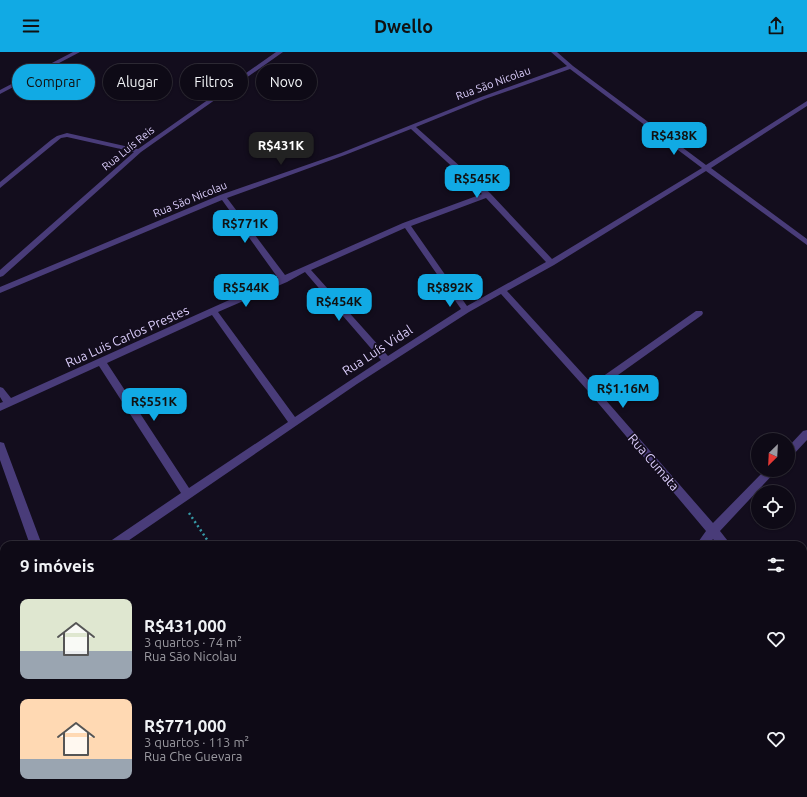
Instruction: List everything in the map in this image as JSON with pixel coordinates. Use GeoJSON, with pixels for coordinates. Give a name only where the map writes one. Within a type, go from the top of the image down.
{"type":"FeatureCollection","features":[{"type":"Feature","properties":{"kind":"street"},"geometry":{"type":"LineString","coordinates":[[0,92],[77,52]]}},
{"type":"Feature","properties":{"kind":"street","name":"Rua Luís Reis"},"geometry":{"type":"LineString","coordinates":[[0,274],[139,151],[280,52]]}},
{"type":"Feature","properties":{"kind":"street"},"geometry":{"type":"LineString","coordinates":[[554,52],[571,67],[807,243]]}},
{"type":"Feature","properties":{"kind":"street","name":"Rua São Nicolau"},"geometry":{"type":"LineString","coordinates":[[0,290],[223,197],[343,154],[483,98],[571,67]]}},
{"type":"Feature","properties":{"kind":"street","name":"Rua Luís Vidal"},"geometry":{"type":"LineString","coordinates":[[119,541],[387,360],[466,310],[552,263],[706,168],[807,103]]}},
{"type":"Feature","properties":{"kind":"street"},"geometry":{"type":"LineString","coordinates":[[412,127],[486,195],[552,263]]}},
{"type":"Feature","properties":{"kind":"street"},"geometry":{"type":"LineString","coordinates":[[0,186],[59,137],[67,135],[139,151]]}},
{"type":"Feature","properties":{"kind":"street","name":"Rua Luis Carlos Prestes"},"geometry":{"type":"LineString","coordinates":[[4,405],[406,225],[486,195]]}},
{"type":"Feature","properties":{"kind":"street"},"geometry":{"type":"LineString","coordinates":[[223,197],[284,280]]}},
{"type":"Feature","properties":{"kind":"street"},"geometry":{"type":"LineString","coordinates":[[406,225],[466,310]]}},
{"type":"Feature","properties":{"kind":"street"},"geometry":{"type":"LineString","coordinates":[[306,269],[387,360]]}},
{"type":"Feature","properties":{"kind":"street","name":"Rua Cumata"},"geometry":{"type":"LineString","coordinates":[[502,290],[591,389],[722,541]]}},
{"type":"Feature","properties":{"kind":"street"},"geometry":{"type":"LineString","coordinates":[[214,312],[294,423]]}},
{"type":"Feature","properties":{"kind":"street"},"geometry":{"type":"LineString","coordinates":[[591,389],[699,313]]}},
{"type":"Feature","properties":{"kind":"street"},"geometry":{"type":"LineString","coordinates":[[101,361],[184,498]]}},
{"type":"Feature","properties":{"kind":"street"},"geometry":{"type":"LineString","coordinates":[[0,390],[4,405]]}},
{"type":"Feature","properties":{"kind":"street"},"geometry":{"type":"LineString","coordinates":[[795,446],[807,434]]}},
{"type":"Feature","properties":{"kind":"street"},"geometry":{"type":"LineString","coordinates":[[0,446],[35,541]]}},
{"type":"Feature","properties":{"kind":"street"},"geometry":{"type":"LineString","coordinates":[[705,541],[765,477]]}},
{"type":"Feature","properties":{"kind":"path"},"geometry":{"type":"LineString","coordinates":[[184,498],[209,541]]}}]}
